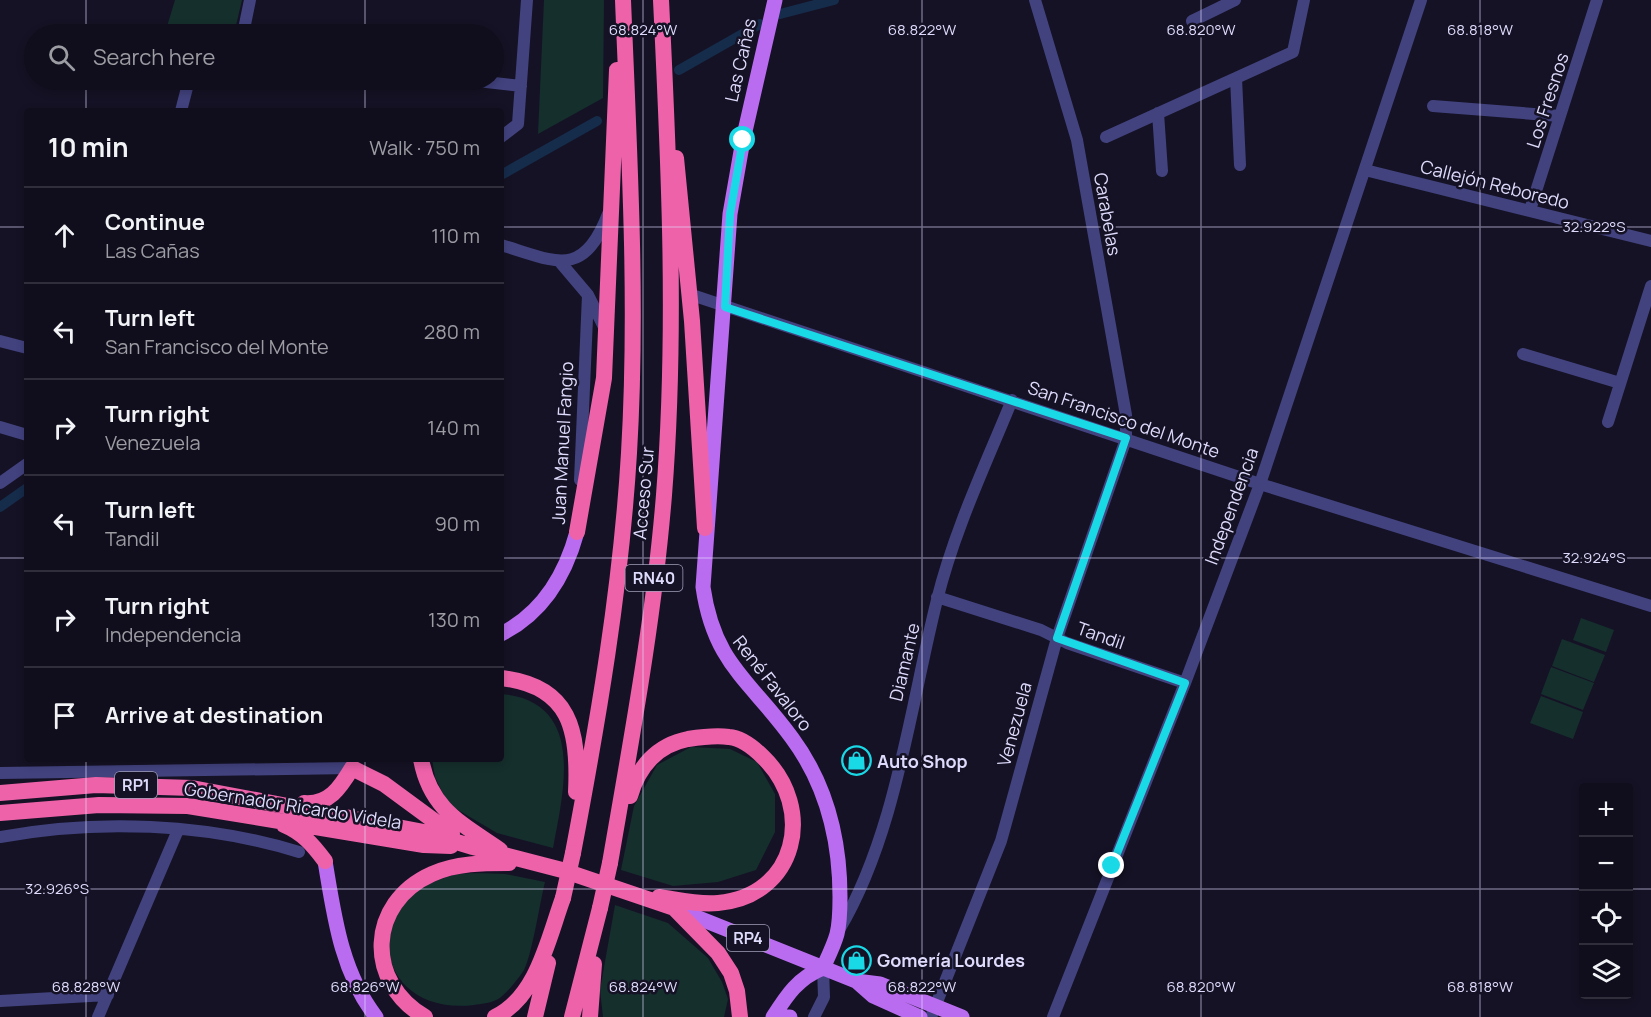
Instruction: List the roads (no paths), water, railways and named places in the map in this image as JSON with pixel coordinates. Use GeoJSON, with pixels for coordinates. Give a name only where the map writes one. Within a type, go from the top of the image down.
{"type":"FeatureCollection","features":[{"type":"Feature","properties":{"kind":"highway"},"geometry":{"type":"LineString","coordinates":[[577,532],[595,442],[607,334],[614,100],[623,0]]}},
{"type":"Feature","properties":{"kind":"highway","name":"Acceso Sur"},"geometry":{"type":"LineString","coordinates":[[535,1017],[573,853],[601,707],[629,452],[632,226],[623,0]]}},
{"type":"Feature","properties":{"kind":"highway","name":"Acceso Sur"},"geometry":{"type":"LineString","coordinates":[[572,1017],[610,863],[639,696],[665,476],[670,323],[665,74],[661,0]]}},
{"type":"Feature","properties":{"kind":"highway"},"geometry":{"type":"LineString","coordinates":[[669,0],[665,74],[681,193],[705,528]]}},
{"type":"Feature","properties":{"kind":"highway"},"geometry":{"type":"LineString","coordinates":[[504,678],[526,681],[549,693],[565,711],[572,727],[577,761],[573,853]]}},
{"type":"Feature","properties":{"kind":"highway"},"geometry":{"type":"LineString","coordinates":[[610,863],[632,788],[640,770],[658,751],[677,741],[705,736],[730,737],[752,746],[771,764],[787,793],[793,814],[793,838],[787,861],[777,874],[762,888],[719,903],[634,894]]}},
{"type":"Feature","properties":{"kind":"highway"},"geometry":{"type":"LineString","coordinates":[[422,762],[426,783],[446,813],[508,856]]}},
{"type":"Feature","properties":{"kind":"highway"},"geometry":{"type":"LineString","coordinates":[[269,809],[327,799],[339,790],[355,764],[421,814],[473,848]]}},
{"type":"Feature","properties":{"kind":"highway","name":"Gobernador Ricardo Videla"},"geometry":{"type":"LineString","coordinates":[[0,793],[87,785],[192,788],[269,809],[424,845],[473,848],[508,856],[634,894]]}},
{"type":"Feature","properties":{"kind":"highway","name":"Gobernador Ricardo Videla"},"geometry":{"type":"LineString","coordinates":[[0,813],[71,806],[147,804],[269,809]]}},
{"type":"Feature","properties":{"kind":"highway"},"geometry":{"type":"LineString","coordinates":[[269,809],[313,844],[326,861]]}},
{"type":"Feature","properties":{"kind":"highway"},"geometry":{"type":"LineString","coordinates":[[425,1017],[404,1002],[387,976],[381,942],[384,926],[392,908],[405,892],[433,873],[474,863],[540,864]]}},
{"type":"Feature","properties":{"kind":"highway","name":"RP4"},"geometry":{"type":"LineString","coordinates":[[634,894],[674,909]]}},
{"type":"Feature","properties":{"kind":"highway"},"geometry":{"type":"LineString","coordinates":[[495,1017],[520,998],[532,980],[563,898]]}},
{"type":"Feature","properties":{"kind":"highway"},"geometry":{"type":"LineString","coordinates":[[590,1017],[600,909]]}},
{"type":"Feature","properties":{"kind":"highway"},"geometry":{"type":"LineString","coordinates":[[674,909],[718,953],[731,973],[737,991],[740,1017]]}},
{"type":"Feature","properties":{"kind":"main road","name":"Las Cañas"},"geometry":{"type":"LineString","coordinates":[[725,307],[730,214],[766,30],[775,0]]}},
{"type":"Feature","properties":{"kind":"main road","name":"René Favaloro"},"geometry":{"type":"LineString","coordinates":[[725,307],[705,528],[703,587],[707,612],[715,638],[741,677],[792,738],[816,778],[825,800],[838,862],[837,933],[823,968]]}},
{"type":"Feature","properties":{"kind":"main road","name":"Juan Manuel Fangio"},"geometry":{"type":"LineString","coordinates":[[504,633],[518,626],[547,598],[569,560],[577,532]]}},
{"type":"Feature","properties":{"kind":"main road"},"geometry":{"type":"LineString","coordinates":[[326,861],[336,921],[348,964],[363,999],[376,1017]]}},
{"type":"Feature","properties":{"kind":"main road","name":"RP4"},"geometry":{"type":"LineString","coordinates":[[674,909],[856,981],[880,984],[934,1012],[962,1017]]}},
{"type":"Feature","properties":{"kind":"main road"},"geometry":{"type":"LineString","coordinates":[[773,1017],[797,983],[809,973],[823,968]]}},
{"type":"Feature","properties":{"kind":"main road","name":"RP4"},"geometry":{"type":"LineString","coordinates":[[856,981],[873,996],[920,1017]]}},
{"type":"Feature","properties":{"kind":"main road"},"geometry":{"type":"LineString","coordinates":[[781,1017],[790,1017]]}},
{"type":"Feature","properties":{"kind":"street"},"geometry":{"type":"LineString","coordinates":[[245,24],[250,0]]}},
{"type":"Feature","properties":{"kind":"street"},"geometry":{"type":"LineString","coordinates":[[504,135],[518,124],[527,0]]}},
{"type":"Feature","properties":{"kind":"street","name":"Carabelas"},"geometry":{"type":"LineString","coordinates":[[1035,0],[1077,140],[1126,415],[1126,438]]}},
{"type":"Feature","properties":{"kind":"street"},"geometry":{"type":"LineString","coordinates":[[1192,21],[1235,0]]}},
{"type":"Feature","properties":{"kind":"street"},"geometry":{"type":"LineString","coordinates":[[1106,137],[1293,52],[1304,0]]}},
{"type":"Feature","properties":{"kind":"street","name":"Independencia"},"geometry":{"type":"LineString","coordinates":[[1053,1017],[1185,683],[1260,484],[1421,0]]}},
{"type":"Feature","properties":{"kind":"street","name":"Los Fresnos"},"geometry":{"type":"LineString","coordinates":[[1530,210],[1597,0]]}},
{"type":"Feature","properties":{"kind":"street"},"geometry":{"type":"LineString","coordinates":[[1236,78],[1240,165]]}},
{"type":"Feature","properties":{"kind":"street"},"geometry":{"type":"LineString","coordinates":[[504,84],[521,86]]}},
{"type":"Feature","properties":{"kind":"street"},"geometry":{"type":"LineString","coordinates":[[182,108],[186,90]]}},
{"type":"Feature","properties":{"kind":"street"},"geometry":{"type":"LineString","coordinates":[[1433,106],[1560,116]]}},
{"type":"Feature","properties":{"kind":"street"},"geometry":{"type":"LineString","coordinates":[[1158,113],[1162,171]]}},
{"type":"Feature","properties":{"kind":"street","name":"Callejón Reboredo"},"geometry":{"type":"LineString","coordinates":[[1365,170],[1651,241]]}},
{"type":"Feature","properties":{"kind":"street"},"geometry":{"type":"LineString","coordinates":[[504,246],[560,262],[580,256],[592,247],[601,231],[611,200]]}},
{"type":"Feature","properties":{"kind":"street"},"geometry":{"type":"LineString","coordinates":[[560,262],[588,296],[607,334]]}},
{"type":"Feature","properties":{"kind":"street"},"geometry":{"type":"LineString","coordinates":[[1608,422],[1651,286]]}},
{"type":"Feature","properties":{"kind":"street","name":"San Francisco del Monte"},"geometry":{"type":"LineString","coordinates":[[689,294],[1260,484],[1651,606]]}},
{"type":"Feature","properties":{"kind":"street","name":"Juan Manuel Fangio"},"geometry":{"type":"LineString","coordinates":[[577,532],[588,296]]}},
{"type":"Feature","properties":{"kind":"street"},"geometry":{"type":"LineString","coordinates":[[0,340],[24,347]]}},
{"type":"Feature","properties":{"kind":"street"},"geometry":{"type":"LineString","coordinates":[[1523,354],[1620,383]]}},
{"type":"Feature","properties":{"kind":"street","name":"Diamante"},"geometry":{"type":"LineString","coordinates":[[837,933],[860,890],[885,820],[938,597],[963,515],[1012,400]]}},
{"type":"Feature","properties":{"kind":"street"},"geometry":{"type":"LineString","coordinates":[[0,427],[24,434]]}},
{"type":"Feature","properties":{"kind":"street","name":"Venezuela"},"geometry":{"type":"LineString","coordinates":[[934,1012],[1001,841],[1057,638],[1126,438]]}},
{"type":"Feature","properties":{"kind":"street"},"geometry":{"type":"LineString","coordinates":[[0,483],[24,466]]}},
{"type":"Feature","properties":{"kind":"street","name":"Tandil"},"geometry":{"type":"LineString","coordinates":[[938,597],[1041,630],[1057,638],[1185,683]]}},
{"type":"Feature","properties":{"kind":"street"},"geometry":{"type":"LineString","coordinates":[[0,773],[213,764],[355,764]]}},
{"type":"Feature","properties":{"kind":"street"},"geometry":{"type":"LineString","coordinates":[[0,837],[97,826],[178,830],[247,838],[299,852]]}},
{"type":"Feature","properties":{"kind":"street"},"geometry":{"type":"LineString","coordinates":[[98,1017],[178,830]]}},
{"type":"Feature","properties":{"kind":"street"},"geometry":{"type":"LineString","coordinates":[[814,1017],[825,998],[823,968]]}},
{"type":"Feature","properties":{"kind":"street"},"geometry":{"type":"LineString","coordinates":[[0,1001],[108,995]]}},
{"type":"Feature","properties":{"kind":"waterway"},"geometry":{"type":"LineString","coordinates":[[780,14],[834,0]]}},
{"type":"Feature","properties":{"kind":"waterway"},"geometry":{"type":"LineString","coordinates":[[679,70],[760,24]]}},
{"type":"Feature","properties":{"kind":"waterway"},"geometry":{"type":"LineString","coordinates":[[504,173],[597,121]]}},
{"type":"Feature","properties":{"kind":"waterway"},"geometry":{"type":"LineString","coordinates":[[0,507],[24,490]]}},
{"type":"Feature","properties":{"kind":"place","name":"Auto Shop"},"geometry":{"type":"Point","coordinates":[856,761]}},
{"type":"Feature","properties":{"kind":"place","name":"Gomería Lourdes"},"geometry":{"type":"Point","coordinates":[856,960]}}]}
